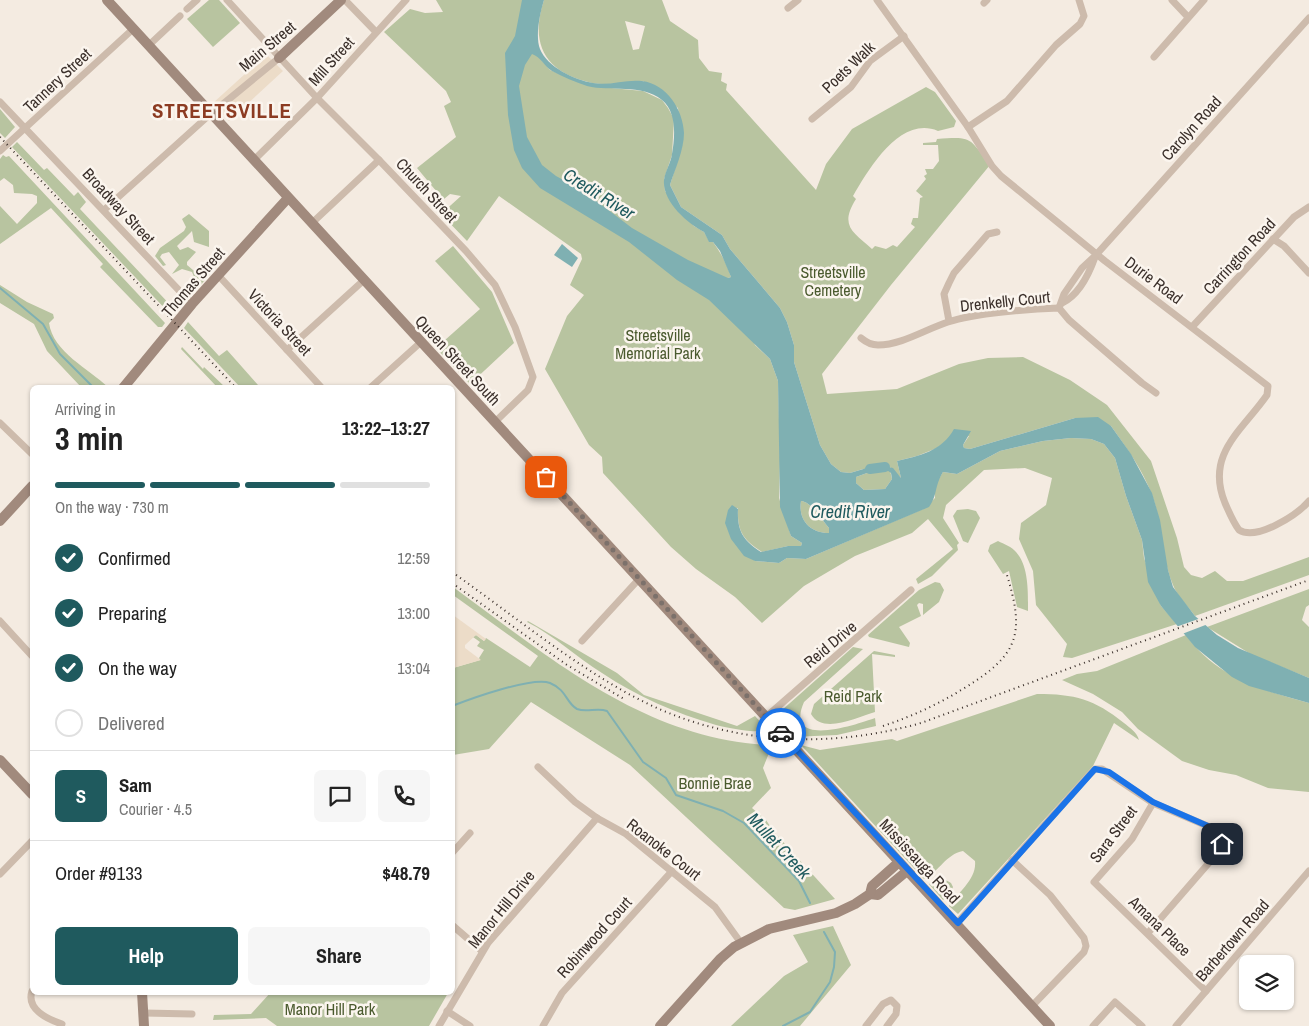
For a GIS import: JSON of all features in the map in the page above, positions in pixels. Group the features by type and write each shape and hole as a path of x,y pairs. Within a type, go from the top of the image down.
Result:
{"main road":[{"name":"Queen Street South","path":"107,0 787,740"},
{"name":"Main Street","path":"279,58 343,0"},
{"name":"Thomas Street","path":"125,385 192,304 288,198"},
{"path":"0,521 30,488"},
{"name":"Mississauga Road","path":"787,740 907,871 958,923 1050,1026"},
{"path":"0,760 30,792"},
{"path":"870,894 872,886 899,862"},
{"path":"660,1026 720,959 741,943 782,925 836,913 870,894 878,895 907,871"},
{"path":"142,995 144,1026"}],"street":[{"path":"186,9 197,0"},
{"name":"Church Street","path":"227,0 316,98 379,160 466,251 494,285 515,327 533,372 533,383 528,390 495,422"},
{"path":"343,0 376,32"},
{"name":"Mill Street","path":"254,160 316,98 406,0"},
{"path":"788,8 798,0"},
{"name":"Durie Road","path":"877,0 968,127 992,166 1001,176 1096,255 1268,386 1267,395 1227,446 1220,460 1219,487 1235,524 1244,533 1257,533 1294,515 1309,501"},
{"path":"968,127 1007,101 1056,45 1080,24 1084,16 1079,0"},
{"path":"1172,0 1188,17"},
{"path":"1154,58 1204,0"},
{"path":"148,46 180,16"},
{"name":"Carolyn Road","path":"1060,306 1064,294 1082,268 1096,255 1308,22"},
{"name":"Tannery Street","path":"0,151 133,29"},
{"name":"Poets Walk","path":"812,119 852,87 870,61 904,36"},
{"name":"Main Street","path":"104,210 211,113 279,58"},
{"name":"Broadway Street","path":"0,102 192,304"},
{"path":"312,223 379,160"},
{"name":"Carrington Road","path":"1192,327 1294,217 1309,207"},
{"path":"950,321 944,294 949,282 954,273 988,234 997,232"},
{"path":"1273,239 1284,246 1309,272"},
{"name":"Victoria Street","path":"218,275 319,385"},
{"path":"287,350 364,280"},
{"name":"Drenkelly Court","path":"862,338 868,344 887,344 950,321 1060,306 1069,320 1156,393"},
{"path":"373,385 421,342"},
{"path":"0,423 30,452"},
{"path":"582,641 639,579"},
{"name":"Reid Drive","path":"766,717 911,590"},
{"path":"0,621 30,654"},
{"name":"Roanoke Court","path":"538,767 575,802 597,818 626,834 716,907 741,943"},
{"path":"958,923 1012,860 1095,769 1109,772 1153,802 1217,830 1222,838 1221,849 1148,933"},
{"name":"Sara Street","path":"1094,882 1132,839 1153,802"},
{"name":"Manor Hill Drive","path":"439,1026 482,951 505,921 597,818"},
{"path":"455,850 470,833"},
{"path":"2,869 30,843"},
{"path":"1012,860 1050,895 1084,938 1086,946 1084,952 1032,1006"},
{"name":"Robinwood Court","path":"543,1026 562,993 672,871"},
{"name":"Barbertown Road","path":"1176,1026 1309,871"},
{"name":"Amana Place","path":"1094,882 1206,991"},
{"path":"455,928 482,951"},
{"path":"32,995 33,1007 46,1018 62,1024"},
{"path":"866,1026 883,1004 892,1000 897,1006 896,1014 889,1025"},
{"path":"1093,1026 1115,1002 1142,1026"},
{"path":"448,1010 470,1026"},
{"path":"144,1013 192,1014"}],"green space":[{"path":"209,0 219,0 240,23 213,47 187,19"},
{"name":"Streetsville Memorial Park","path":"436,0 522,0 538,56 550,70 590,86 643,91 662,100 668,108 674,119 672,155 664,179 665,191 694,226 704,232 709,241 713,242 721,254 731,277 728,278 755,345 770,359 778,381 779,498 791,536 802,543 801,546 788,546 762,552 742,534 738,508 728,510 755,561 779,563 787,558 806,559 923,509 935,498 935,485 943,472 957,474 1000,451 1043,441 1071,438 1091,439 1104,444 1115,458 1142,540 1144,558 1161,606 1177,624 1072,658 1063,657 1067,644 1036,605 1033,571 1019,539 1021,523 1046,505 1052,478 1025,468 984,470 946,505 943,518 959,543 957,545 958,550 932,576 918,584 916,579 953,549 928,519 912,533 855,556 804,586 762,623 735,597 696,569 671,547 603,473 602,457 589,445 545,369 567,316 584,295 570,285 582,259 581,254 499,196 467,241 441,214 461,196 450,194 444,199 442,198 417,168 456,137 444,106 451,102 446,91 384,32 410,9 425,13 443,12"},
{"name":"Streetsville Cemetery","path":"544,0 662,0 670,21 698,40 699,58 709,71 722,73 721,81 727,84 726,90 816,190 826,164 852,129 926,87 935,92 956,121 954,127 938,131 924,128 911,131 899,137 887,147 853,196 856,199 851,208 849,222 854,233 872,249 875,246 886,249 893,245 897,247 915,227 911,224 913,218 918,218 920,198 923,197 916,191 926,179 924,176 927,174 925,169 933,169 939,161 938,145 923,145 923,143 936,142 937,139 964,139 973,144 990,165 891,285 822,374 827,394 897,389 959,364 988,358 1023,357 1070,380 1107,405 1151,461 1177,538 1184,567 1191,575 1202,578 1215,571 1227,581 1243,581 1309,557 1309,575 1195,616 1173,585 1166,563 1156,506 1134,459 1111,426 1075,418 970,449 964,448 963,445 969,436 948,440 937,448 897,461 901,478 889,466 892,479 885,489 864,490 856,483 856,477 867,473 863,469 850,473 841,472 831,464 820,445 794,362 794,345 787,322 780,308 730,249 722,235 681,207 670,185 682,146 678,108 643,81 598,84 563,72 545,55 540,43 540,16","holes":["625,21 645,26 639,49 633,50"]},
{"path":"0,109 15,127 5,138 0,133"},
{"path":"17,142 44,170 47,168 74,196 78,192 86,202 80,209 175,310 171,315 12,147"},
{"path":"3,155 9,156 165,323 162,327 158,327 100,267 103,264 51,208 0,244 0,206 17,224 37,203 37,196 14,193 13,185 4,178 0,181 0,159"},
{"path":"189,214 209,231 209,247 194,242 192,231 177,246 180,250 188,247 196,252 187,262 187,265 199,275 212,261 213,253 226,251 227,254 198,288 191,292 185,289 192,285 195,279 192,272 182,269 172,274 179,265 169,252 162,254 160,257 166,265 163,266 155,256 160,248 184,231 186,227 182,219"},
{"path":"453,246 492,292 514,343 470,384 436,348 480,309 435,261"},
{"path":"0,285 27,302 53,314 54,318 49,323 57,343 73,359 106,385 79,385 47,351 34,324 0,303"},
{"path":"188,322 219,356 227,350 258,385 238,385 184,328"},
{"path":"182,347 203,369 204,367 223,385 215,385 181,349"},
{"path":"801,501 805,502 816,512 829,528 829,533 816,531 807,524 801,514"},
{"path":"968,509 976,511 980,518 968,543 963,541 953,516 957,510"},
{"path":"998,541 1014,550 1026,572 1028,611 1017,607 1009,571 1003,574 988,551 990,545"},
{"path":"935,582 940,583 944,590 939,602 923,615 923,604 919,603 917,605 921,616 899,627 910,643 909,647 869,637 868,635 919,590"},
{"name":"Bonnie Brae","path":"455,588 562,666 600,690 639,711 680,728 723,739 769,745 771,748 763,768 771,788 752,808 766,820 774,832 835,899 795,910 784,908 630,765 531,702 489,749 455,755 455,667 480,660 479,658 484,650 477,646 480,642 473,637 476,635 484,641 486,638 530,667 538,656 455,596"},
{"path":"1309,589 1309,605 1306,607 1302,620 1309,627 1309,678 1252,655 1207,627"},
{"path":"528,621 617,673 644,695 737,726 755,716 768,730 750,731 716,725 657,704 629,690 602,673"},
{"path":"1186,635 1211,662 1226,672 1257,687 1309,703 1309,792 1268,788 1236,775 1209,770 1182,761 1138,729 1122,712 1093,694 1062,680 1077,674 1097,671"},
{"path":"853,647 863,649 804,702 800,717 804,726 813,730 840,728 875,718 876,726 837,735 792,737 781,722 781,711"},
{"name":"Reid Park","path":"874,651 895,655 895,657 872,654 875,712 841,723 832,724 816,720 811,714 814,704"},
{"path":"1037,694 1062,695 1093,703 1129,727 1135,732 1139,740 1114,723 1093,766 958,914 949,906 973,874 975,861 963,851 957,853 924,879 801,745 820,750 892,739 897,741"},
{"path":"939,876 951,883 953,887 950,894 943,900 929,884"},
{"path":"833,926 851,965 800,1026 731,1026 784,976 808,962 793,935"},
{"name":"Manor Hill Park","path":"268,995 447,995 429,1026 277,1026 266,1018 213,1020 214,1015 251,1014"}],"shaded area":[{"path":"268,56 283,71 229,121 213,103 256,64 258,65"},
{"path":"455,616 486,639 484,641 476,635 465,645 465,648 481,660 455,667"}],"water":[{"name":"Credit River","path":"522,0 544,0 538,38 540,49 544,56 555,67 570,76 593,83 642,81 651,83 659,87 672,100 681,116 684,139 670,185 681,207 722,235 730,249 780,308 787,322 794,345 794,362 820,445 831,464 841,472 850,473 870,467 867,473 856,477 856,483 864,490 885,489 892,479 891,473 884,468 885,466 893,468 901,478 897,461 929,451 943,443 954,429 971,431 963,445 964,448 970,449 1075,418 1098,417 1111,426 1131,454 1152,493 1160,520 1168,570 1173,587 1195,616 1217,635 1238,648 1309,678 1309,703 1249,686 1232,677 1195,647 1161,606 1148,582 1142,540 1115,458 1104,444 1091,439 1071,438 1043,441 1000,451 957,474 943,472 929,507 806,559 787,558 779,563 755,561 744,556 731,539 725,523 728,510 732,505 738,509 742,534 761,552 788,546 801,546 802,543 791,536 780,507 778,381 770,359 709,300 677,280 629,242 540,188 522,168 514,150 508,115 505,53 515,36","holes":["532,54 538,57 552,71 578,83 596,88 645,91 662,100 667,105 673,118 674,133 673,147 664,180 664,188 671,203 683,217 704,232 709,242 713,242 720,251 731,277 728,278 688,260 632,228 582,190 556,176 542,165 527,137 519,86 525,65","801,501 805,502 816,512 829,528 829,533 816,531 807,524 801,514"]},
{"path":"562,244 578,258 572,267 554,255"}],"pier":[{"path":"1201,618 1208,624 1182,634 1176,627"}],"waterway":[{"name":"Mullet Creek","path":"0,288 43,324 60,354 91,385"},
{"name":"Credit River","path":"870,469 885,467"},
{"name":"Mullet Creek","path":"455,705 516,685 542,682 550,683 560,689 577,709 607,711 643,762 666,778 676,795 723,811 744,823 799,881 810,903"},
{"name":"Mullet Creek","path":"783,1026 810,1012 830,982 835,952 824,932"}],"railway":[{"path":"0,137 233,385"},
{"path":"883,726 926,709 956,693 998,664 1013,640 1016,626 1012,593 1006,572"},
{"path":"455,574 582,666 627,693 662,710 697,723 734,732 771,738 808,739 884,732 921,723 1309,580"},
{"path":"455,585 567,665 624,699"}],"way so far":[{"path":"546,477 781,733"}],"district":[{"name":"STREETSVILLE","path":"222,111"}],"route":[{"path":"781,733 903,867 958,923 1012,860 1095,769 1109,772 1153,802 1217,830 1221,833 1222,844"}]}
